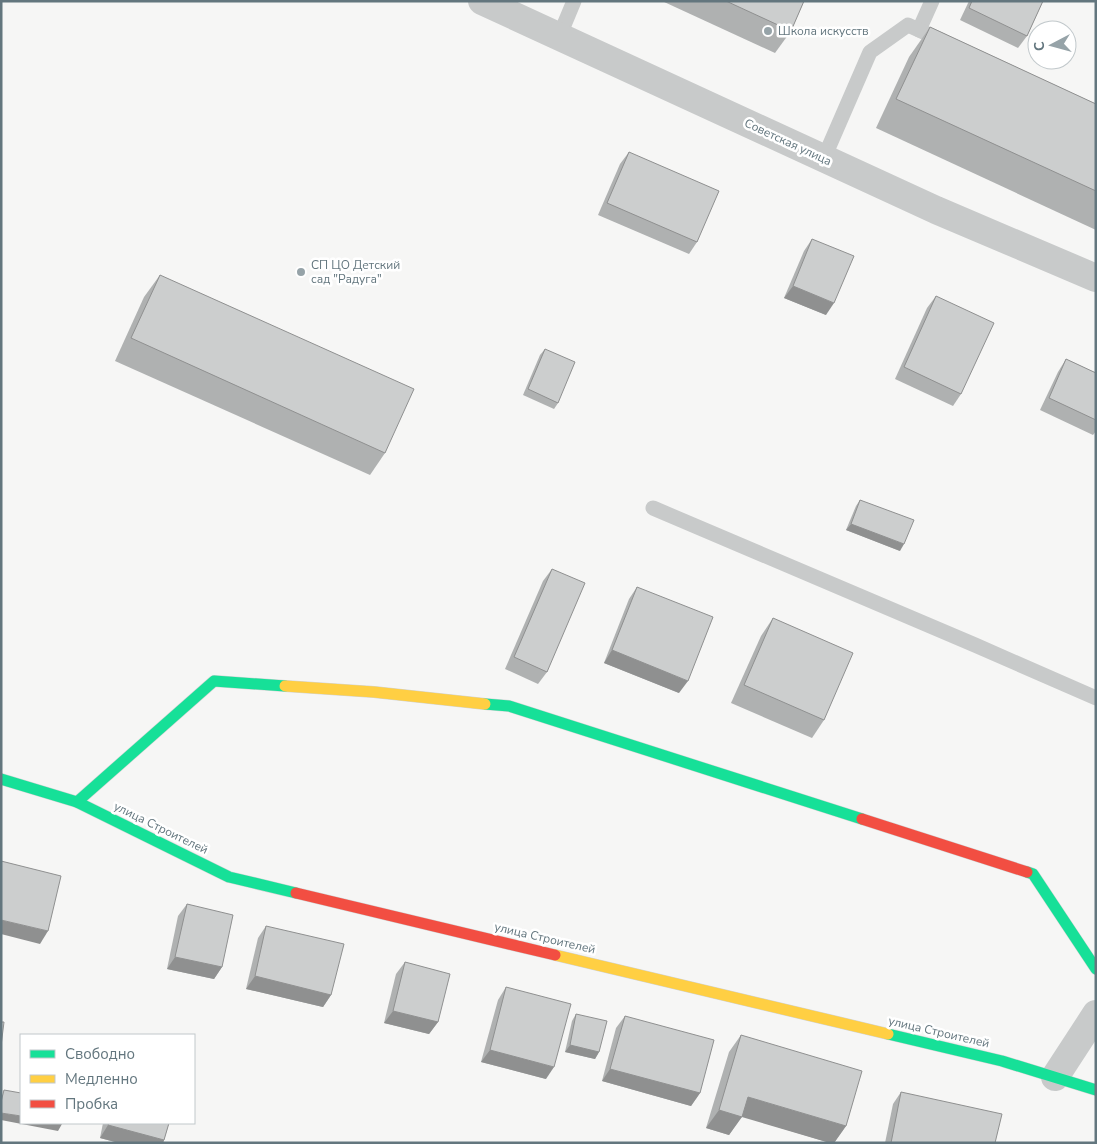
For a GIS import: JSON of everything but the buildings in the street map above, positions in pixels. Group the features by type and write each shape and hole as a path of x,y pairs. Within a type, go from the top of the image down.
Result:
{"street":[{"name":"Советская улица","path":"482,1 936,210 1096,278"},
{"path":"77,802 214,681 374,692 509,706 1033,874 1096,969"},
{"name":"улица Строителей","path":"1,778 77,802 229,877 992,1058 1096,1090"},
{"path":"1054,1077 1096,1014"}],"lane":[{"path":"559,36 574,1"},
{"path":"919,30 932,1"},
{"path":"824,158 870,52 908,26 954,46"},
{"path":"653,508 1096,698"}],"traffic: fast":[{"path":"77,802 214,681 285,686"},
{"path":"485,704 509,706 862,819"},
{"path":"1,779 77,802 229,877 296,893"},
{"path":"1027,872 1033,874 1096,969"},
{"path":"888,1034 1002,1061 1096,1090"}],"traffic: slow":[{"path":"285,686 374,692 485,704"},
{"path":"555,955 888,1034"}],"traffic: jam":[{"path":"862,819 1027,872"},
{"path":"296,893 555,955"}],"place":[{"name":"Школа искусств","path":"768,31"},
{"name":"СП ЦО Детский сад \"Радуга\"","path":"301,272"}]}
